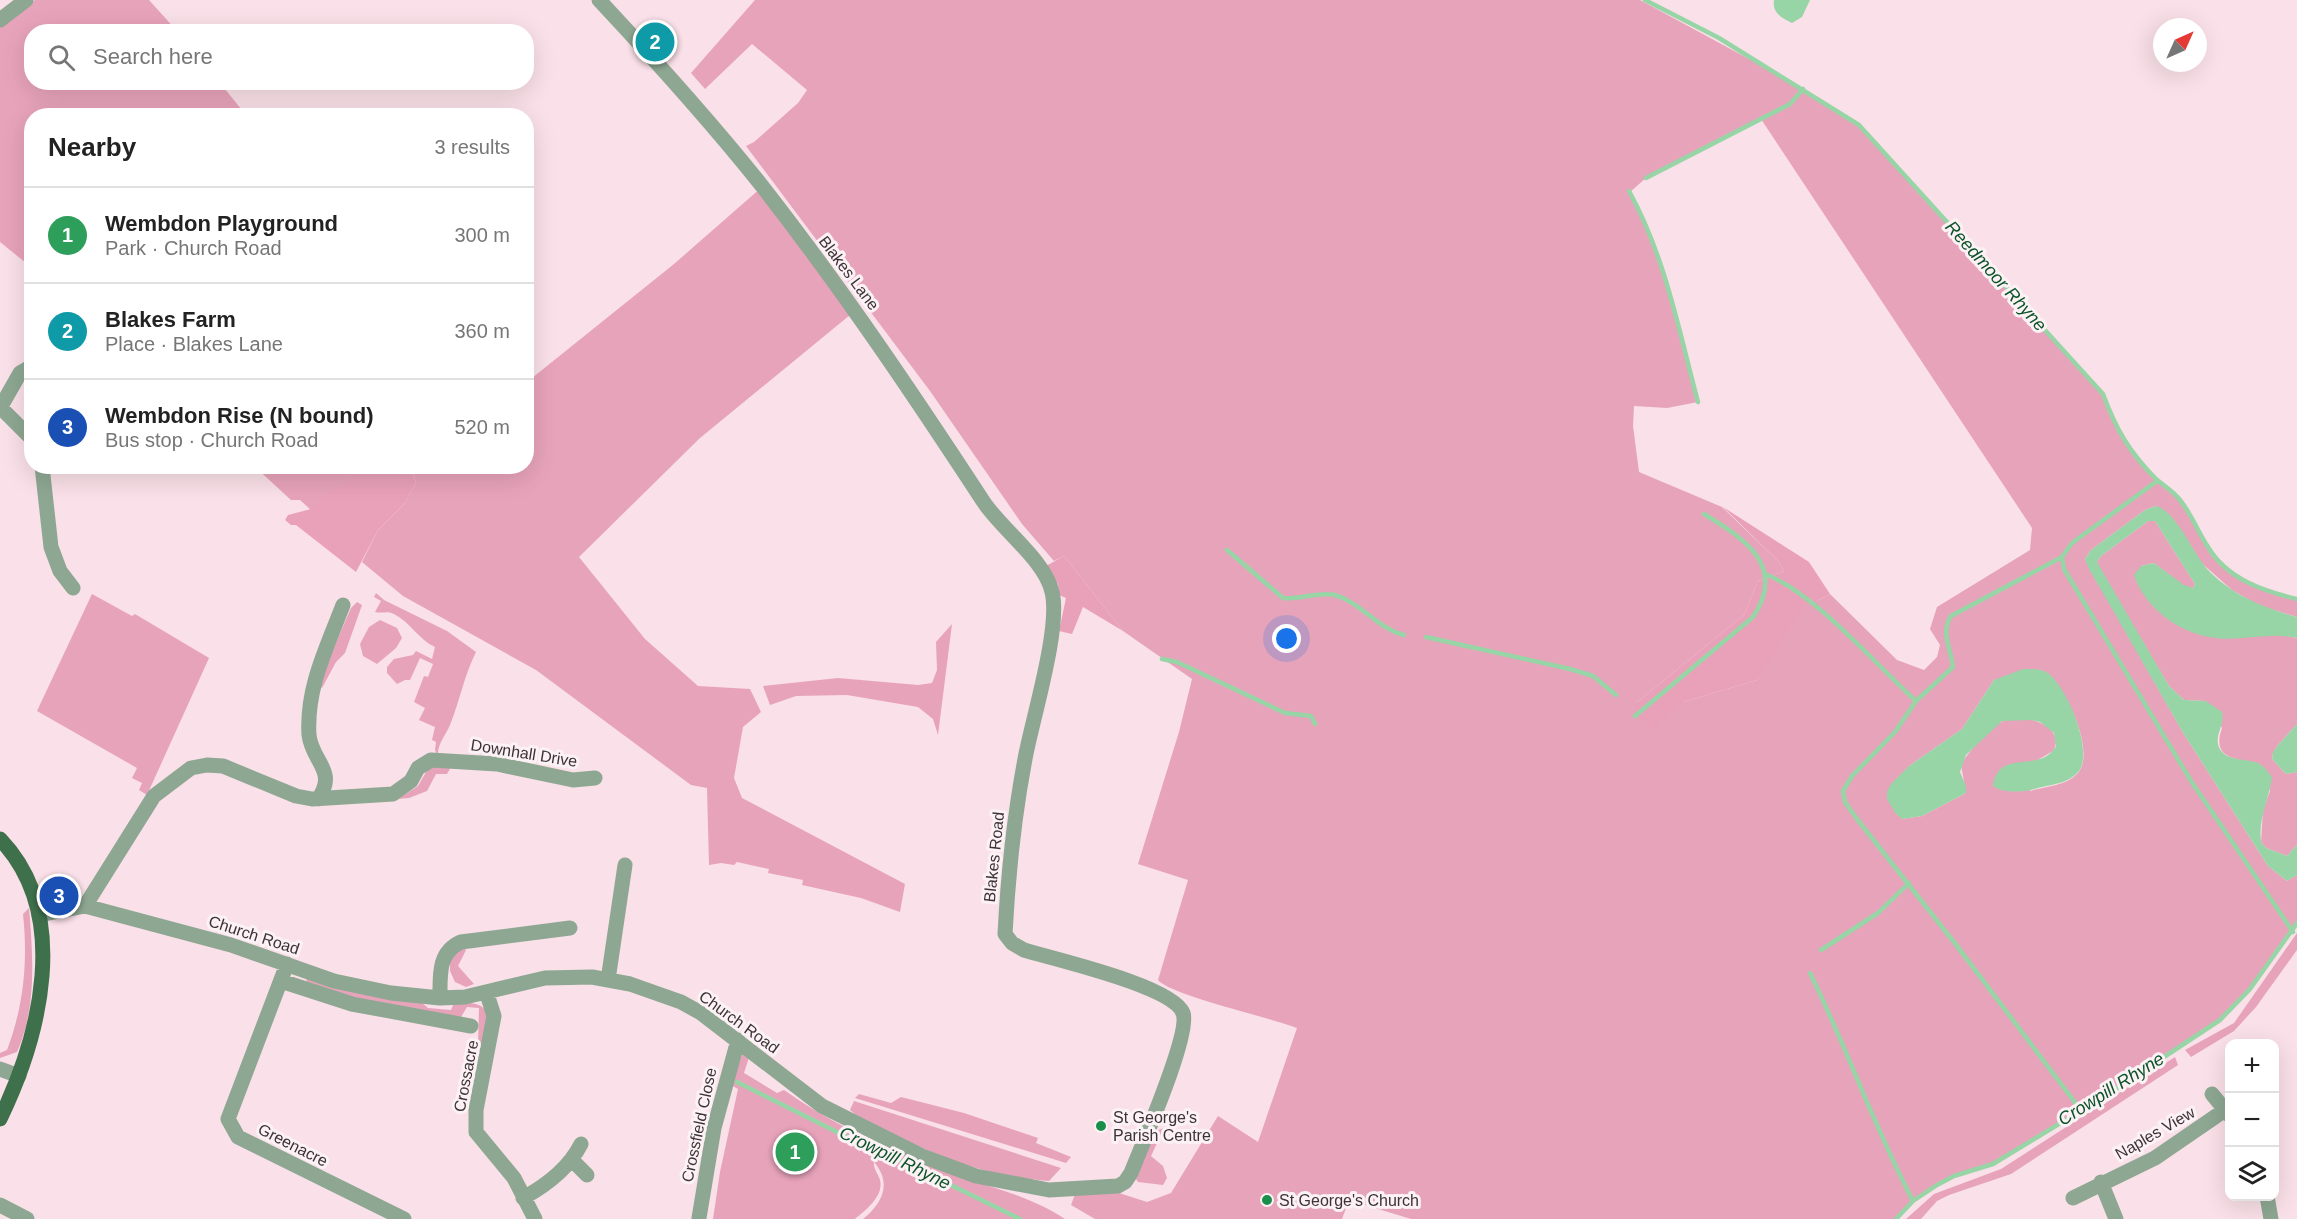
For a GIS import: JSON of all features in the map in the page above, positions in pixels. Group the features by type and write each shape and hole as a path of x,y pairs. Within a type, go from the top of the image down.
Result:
{"main road":[{"path":"0,839 20,864 35,896 42,953 39,1000 32,1039 0,1119"}],"street":[{"path":"0,20 26,0"},
{"name":"Blakes Lane","path":"599,0 762,187 873,336 945,440 984,502 1035,562 1049,583"},
{"path":"24,371 20,373 0,408 24,431"},
{"path":"43,474 51,547 60,571 73,588"},
{"name":"Blakes Road","path":"1049,583 1053,593 1054,611 1048,652 1024,761 1013,841 1005,934 1012,943 1024,950 1104,973 1161,993 1177,1004 1184,1019"},
{"path":"318,799 326,783 326,775 311,746 309,695 343,604"},
{"name":"Downhall Drive","path":"85,906 154,796 191,768 207,765 224,766 296,796 318,799 393,794 411,781 418,768 431,760 497,764 573,780 595,778"},
{"path":"608,980 625,865"},
{"name":"Church Road","path":"39,915 85,906 181,930 358,987 440,998 487,994 545,978 572,976 608,980 681,1002 738,1040 822,1106 898,1146 976,1176 1009,1185 1049,1190 1118,1186 1131,1173 1177,1051 1184,1019"},
{"path":"440,998 442,962 451,946 461,942 570,928"},
{"name":"Greenacre","path":"287,964 228,1119 232,1130 238,1137 273,1156 404,1219"},
{"path":"281,981 352,1004 471,1026"},
{"name":"Crossacre","path":"487,994 494,1016 476,1110 476,1132 514,1178 535,1219"},
{"name":"Crossfield Close","path":"699,1218 714,1128 738,1040"},
{"path":"0,1069 19,1076"},
{"name":"Naples View","path":"2212,1094 2225,1110"},
{"name":"Naples View","path":"2073,1198 2101,1182 2155,1158 2225,1114"},
{"path":"523,1198 538,1190 573,1161 582,1144"},
{"path":"573,1161 587,1175"},
{"path":"2101,1182 2116,1219"},
{"path":"2268,1201 2271,1219"},
{"path":"0,1205 27,1219"}],"shaded area":[{"path":"35,0 149,0 171,24 24,24 24,90 226,90 240,108 24,108 24,261 0,242 0,27"},
{"path":"755,0 1640,0 1799,86 1859,125 2103,394 2118,429 2131,449 2156,479 2180,500 2204,541 2225,568 2247,582 2297,599 2297,617 2260,606 2232,590 2198,560 2183,534 2156,506 2145,510 2091,550 2085,559 2182,731 2268,866 2287,881 2297,875 2297,923 2293,932 2250,989 2220,1020 2105,1096 1993,1164 1954,1176 1937,1185 1913,1201 1896,1219 1411,1219 1349,1200 1342,1219 1095,1219 1071,1205 1075,1194 1116,1192 1147,1202 1171,1193 1218,1116 1258,1142 1297,1028 1201,999 1166,986 1158,980 1188,880 1138,864 1179,732 1192,679 1123,631 1064,556 1054,561 1022,524 930,391 746,146 754,142 798,103 807,90 752,44 705,89 691,73","holes":["1761,119 2032,528 2030,550 1937,607 1930,629 1940,645 1937,657 1924,670 1897,660 1830,594 1817,601 1798,594 1757,680 1683,702 1636,703 1744,615 1758,581 1784,571 1779,562 1722,507 1639,472 1633,426 1634,406 1667,408 1698,402 1662,268 1630,192 1646,178","2040,670 2049,676 2067,700 2080,731 2083,760 2076,775 2057,785 2030,791 2026,762 2036,761 2053,751 2056,742 2054,734 2049,728 2031,720 2021,718 2003,721 1986,734 1961,765 1966,793 1922,816 1902,819 1891,803 1909,766 1962,729 1994,680"]},
{"path":"1774,0 1810,0 1802,17 1792,23 1776,12"},
{"path":"762,187 850,315 700,438 579,557 645,639 698,686 750,689 761,712 743,727 734,778 742,798 905,884 900,912 861,898 802,885 803,880 768,873 769,869 737,862 734,865 721,863 709,865 707,788 691,785 536,670 403,596 362,562 378,530 404,504 416,483 413,474 534,474 534,376 674,264"},
{"path":"263,474 353,474 311,510 300,500 291,500"},
{"path":"353,474 413,474 416,483 404,504 378,530 356,572 296,525 291,525 285,520 288,515 311,509"},
{"path":"2156,506 2171,517 2204,565 2230,589 2251,601 2297,617 2297,638 2275,636 2230,639 2197,634 2163,616 2139,587 2134,575 2141,566 2154,563 2184,585 2193,588 2195,584 2155,521 2148,521 2101,556 2097,562 2169,686 2184,700 2206,701 2222,712 2218,740 2220,750 2229,757 2258,763 2272,777 2262,817 2261,842 2266,848 2287,856 2297,845 2297,875 2287,881 2268,866 2182,731 2085,559 2091,550 2145,510"},
{"path":"1723,507 1809,562 1830,594 1817,601 1807,601 1757,680 1683,702 1653,729 1635,716 1636,703 1744,615 1758,581 1784,571 1779,562"},
{"path":"2148,521 2155,521 2195,584 2193,588 2184,586 2154,563 2141,566 2258,635 2283,635 2297,638 2297,724 2278,745 2272,759 2286,774 2297,772 2297,845 2287,856 2266,848 2261,842 2263,810 2270,791 2260,764 2228,756 2223,752 2219,738 2222,728 2206,701 2184,700 2169,686 2099,569 2097,562 2101,556"},
{"path":"1064,556 1123,631 1083,607 1072,634 1059,631 1066,598 1059,595 1058,584 1046,566"},
{"path":"376,593 384,600 447,631 476,652 450,725 440,744 438,756 435,750 436,742 432,740 435,727 419,720 425,708 414,702 424,676 428,677 433,664 420,658 410,680 397,684 387,673 387,667 394,659 413,655 416,651 432,659 435,647 394,614 375,612 381,601 374,597"},
{"path":"92,594 132,616 135,614 209,658 147,795 139,790 142,783 132,778 137,768 37,711"},
{"path":"357,602 362,605 345,653 336,662 322,688 318,684 351,608"},
{"path":"380,620 397,628 402,638 396,648 377,664 363,656 360,644 369,627"},
{"path":"952,624 938,735 933,719 918,707 847,695 796,696 770,705 763,686 838,678 918,685 932,683 937,670 936,642"},
{"path":"2023,669 2038,669 2046,672 2062,689 2076,718 2080,734 2083,761 2079,771 2065,781 2055,784 2015,792 1997,789 1993,786 1996,774 2003,767 2040,759 2056,746 2054,733 2040,722 2002,721 1966,755 1960,772 1966,786 1966,793 1922,816 1902,819 1896,814 1887,799 1887,791 1891,784 1909,766 1962,729 1994,680"},
{"path":"2297,724 2297,772 2286,774 2272,759 2273,752"},
{"path":"430,765 451,767 447,774 436,774 427,791 409,798 398,799 418,786"},
{"path":"29,908 32,981 28,1017 17,1052 0,1058 0,1053 7,1050 21,1000 25,966 23,914"},
{"path":"2297,933 2297,950 2256,1007 2234,1031 2191,1057 2185,1050 2234,1023"},
{"path":"463,947 466,950 458,966 474,984 466,987 455,982 450,971 450,958"},
{"path":"309,978 364,994 421,1002 428,1008 451,1010 454,1003 477,1004 487,1012 488,1027 484,1048 478,1047 479,1008 467,1007 461,1017 378,1005 307,982"},
{"path":"751,1051 744,1073 777,1093 784,1090 835,1122 872,1141 944,1172 1032,1201 1065,1219 863,1219 876,1206 883,1192 883,1178 874,1162 881,1186 879,1192 873,1202 855,1219 713,1219 720,1172 738,1089 731,1085 743,1052"},
{"path":"2175,1057 2178,1065 2011,1174 1937,1201 1921,1219 1906,1219 1934,1194 2001,1169"},
{"path":"859,1094 891,1103 901,1097 964,1113 1038,1138 1036,1143 1071,1157 1066,1163 855,1098"},
{"path":"854,1101 1061,1168 1049,1181 1021,1178 972,1167 926,1150 856,1115 850,1110"},
{"path":"1164,1128 1151,1156 1163,1166 1167,1178 1163,1185 1138,1182 1136,1179 1156,1131"}],"waterway":[{"name":"Reedmoor Rhyne","path":"1645,0 1719,38 1859,125 2103,394 2118,429 2131,449 2156,479 2180,500 2204,541 2225,568 2247,582 2297,599"},
{"path":"1646,178 1790,104 1803,89"},
{"path":"1629,191 1642,216 1662,268 1698,402"},
{"path":"2157,481 2072,543 2062,557 2064,569 2191,781 2293,932"},
{"path":"1635,716 1753,617 1762,599 1765,583 1763,569 1757,556 1734,533 1704,514"},
{"path":"1227,550 1283,598 1335,595 1353,604 1385,627 1404,635"},
{"path":"2062,557 1951,616 1946,634 1953,667 1916,701 1895,732 1852,776 1843,791 1845,802 1857,819 1957,946 2080,1109"},
{"path":"1765,574 1784,583 1824,613 1916,701"},
{"path":"1426,637 1593,676 1616,695"},
{"path":"1162,659 1177,662 1285,713 1311,716 1315,724"},
{"path":"1821,950 1878,913 1909,883"},
{"name":"Crowpill Rhyne","path":"1896,1219 1913,1201 1937,1185 1954,1176 1993,1164 2105,1096 2220,1020 2250,989 2297,923"},
{"path":"1810,973 1913,1201"},
{"name":"Crowpill Rhyne","path":"737,1082 871,1149 906,1163 1020,1219"}],"place":[{"name":"Blakes Farm","path":"655,42"},
{"name":"Wembdon Rise (N bound)","path":"59,896"},
{"name":"St George's Parish Centre","path":"1101,1126"},
{"name":"Wembdon Playground","path":"795,1152"},
{"name":"St George's Church","path":"1267,1200"}]}
